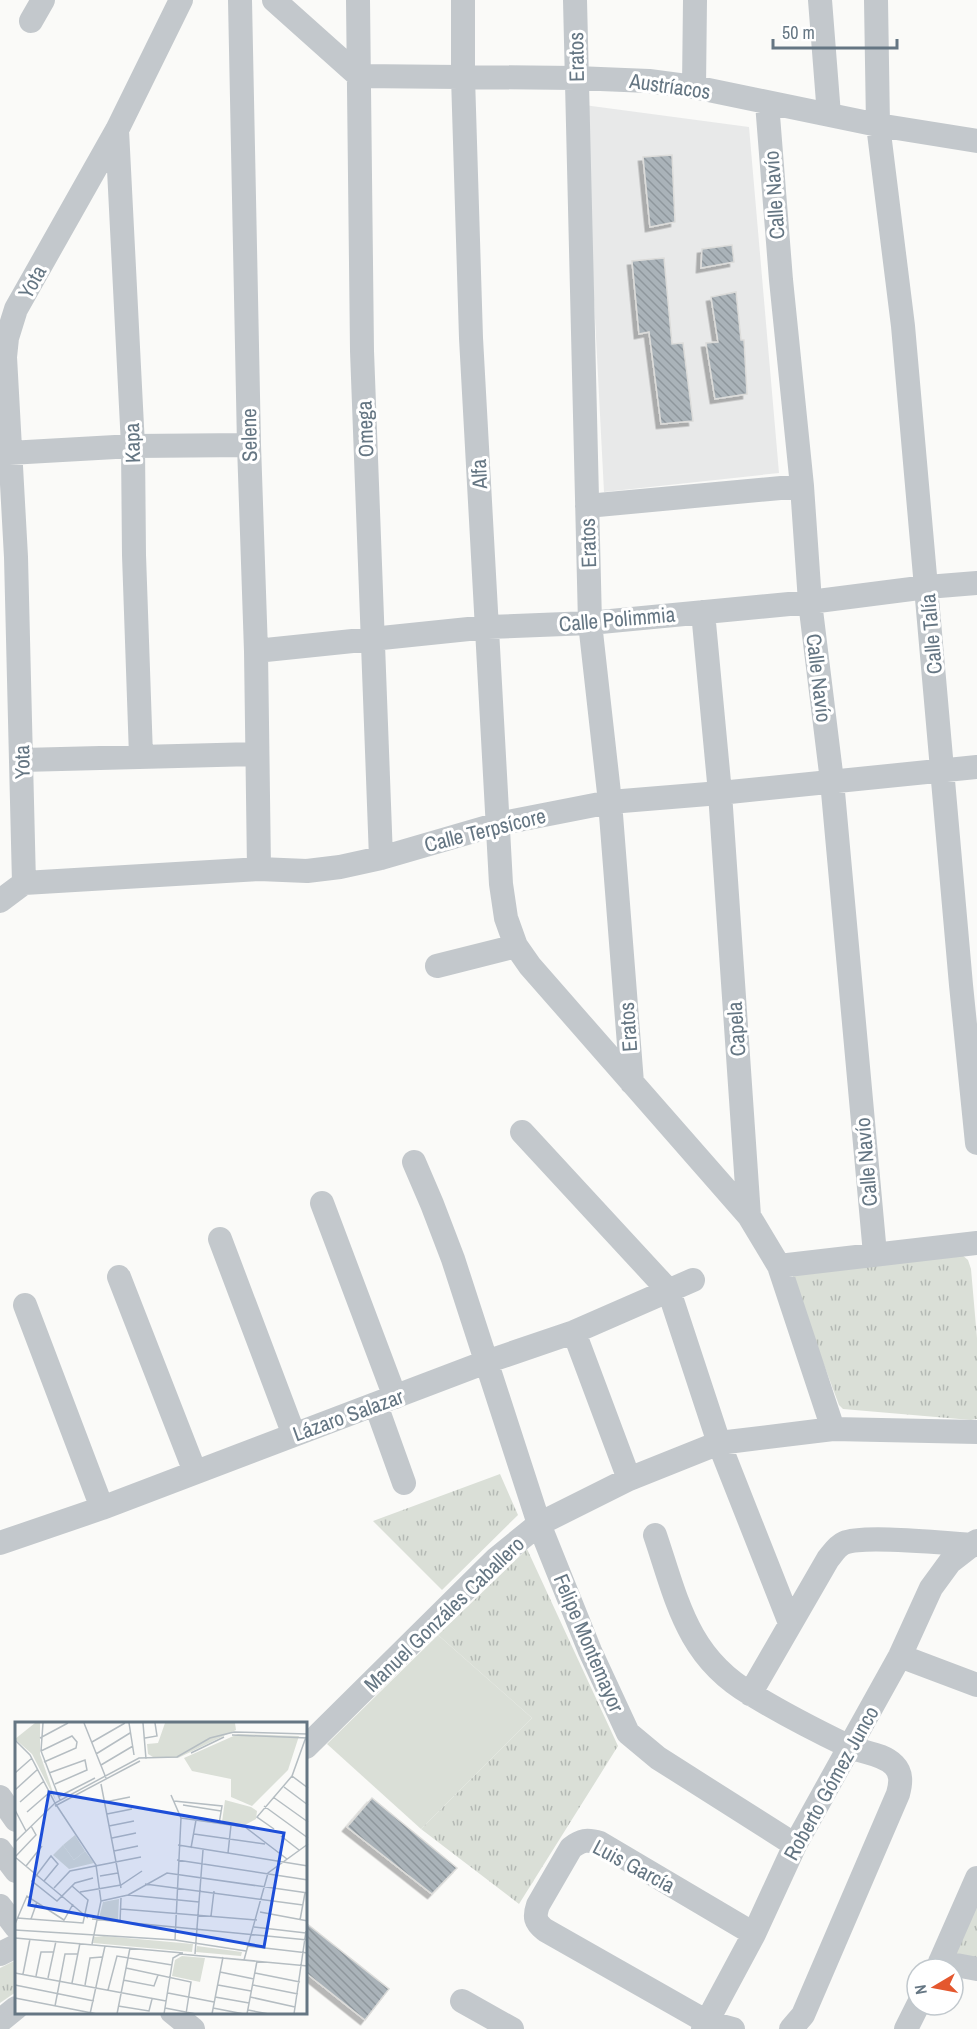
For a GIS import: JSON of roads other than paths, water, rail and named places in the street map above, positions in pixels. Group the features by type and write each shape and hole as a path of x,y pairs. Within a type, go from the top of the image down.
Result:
{"street":[{"path":"31,21 42,0"},
{"name":"Yota","path":"24,883 22,760 8,557 9,453 5,357 7,338 16,309 117,130 181,0"},
{"name":"Selene","path":"240,0 259,869"},
{"path":"274,0 359,76"},
{"name":"Omega","path":"358,0 362,351 381,858"},
{"name":"Alfa","path":"463,0 463,77 471,338 501,884 506,918 516,946 548,988 748,1216"},
{"name":"Eratos","path":"575,0 590,623 610,802 632,1083"},
{"path":"694,87 695,0"},
{"path":"820,0 829,115"},
{"name":"Calle Talía","path":"876,0 878,125 903,326 942,771 969,985 977,1143"},
{"name":"Austríacos","path":"359,76 649,81 694,87 878,125 977,141"},
{"name":"Calle Navío","path":"767,103 781,279 802,486 810,602 832,781 875,1254"},
{"name":"Kapa","path":"117,130 133,446 134,555 141,756"},
{"path":"9,453 133,446 249,445"},
{"path":"587,506 802,486"},
{"name":"Calle Polimmia","path":"256,651 488,627 590,623 977,583"},
{"name":"Capela","path":"703,612 720,793 748,1216 779,1266 833,1429"},
{"path":"22,760 256,754"},
{"name":"Calle Terpsícore","path":"24,883 259,869 307,871 340,867 381,858 498,824 610,802 977,767"},
{"path":"0,900 24,883"},
{"path":"437,966 516,946"},
{"path":"522,1131 669,1291 719,1443 790,1623"},
{"name":"Felipe Montemayor","path":"414,1162 453,1259 539,1524 590,1651 628,1732 657,1758 795,1845"},
{"path":"322,1203 386,1401 404,1483"},
{"path":"220,1239 294,1435"},
{"path":"779,1266 977,1243"},
{"path":"119,1277 195,1472"},
{"name":"Lázaro Salazar","path":"0,1542 102,1508 486,1362 574,1332 693,1280"},
{"path":"25,1305 102,1508"},
{"path":"574,1332 629,1479"},
{"name":"Manuel Gonzáles Caballero","path":"308,1745 496,1559 539,1524 629,1479 719,1443 833,1429 977,1432"},
{"path":"654,1535 686,1624 702,1652 720,1673 750,1694 850,1747 893,1763 899,1771 901,1782 898,1794 803,2015 791,2029"},
{"path":"750,1694 834,1550 844,1543 855,1539 875,1539 975,1544"},
{"name":"Roberto Gómez Junco","path":"705,2025 754,1934 795,1845 900,1656 931,1588 950,1562 975,1544"},
{"path":"900,1656 977,1685"},
{"path":"0,1797 15,1820"},
{"path":"15,1834 0,1848 15,1870"},
{"name":"Luis García","path":"705,2025 545,1930 538,1924 535,1915 538,1905 571,1848 580,1841 589,1840 600,1843 754,1934"},
{"path":"942,1957 977,1878"},
{"path":"0,1906 15,1926"},
{"path":"0,1954 15,1946"},
{"path":"462,2001 512,2029"},
{"path":"173,2014 194,2029"},
{"path":"705,2025 733,2029"}]}
